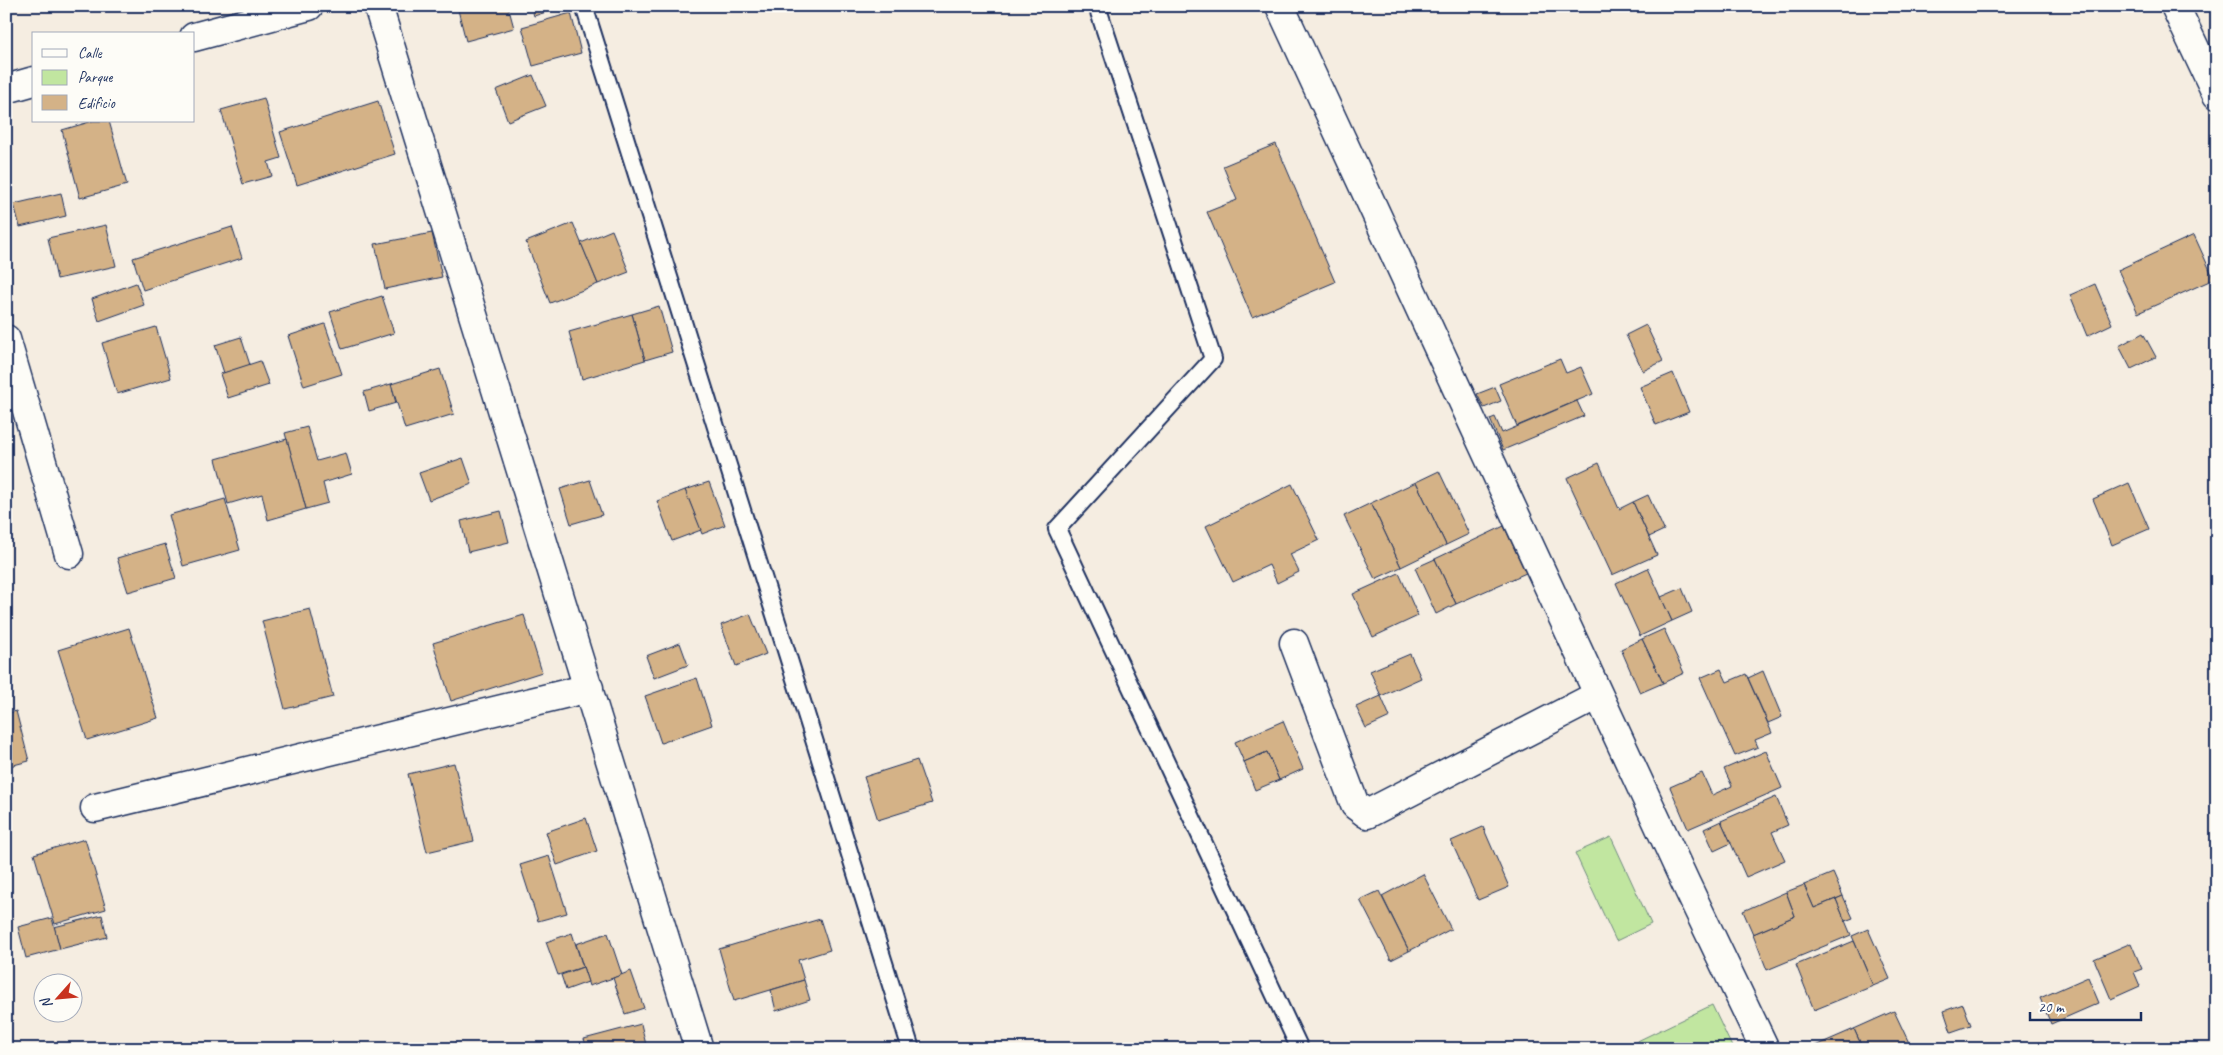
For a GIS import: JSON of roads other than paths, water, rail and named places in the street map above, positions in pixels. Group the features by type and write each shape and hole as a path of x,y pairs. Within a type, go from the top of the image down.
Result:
{"street":[{"path":"195,37 309,6"},
{"path":"378,6 699,1049"},
{"path":"1280,6 1598,695 1765,1049"},
{"path":"2175,6 2217,95"},
{"path":"6,89 32,82"},
{"path":"6,339 69,554"},
{"path":"1294,642 1355,805 1367,814 1598,695"},
{"path":"95,808 589,688"}],"lane":[{"path":"584,6 910,1049"},
{"path":"1097,6 1213,359 1057,529 1300,1049"}]}
